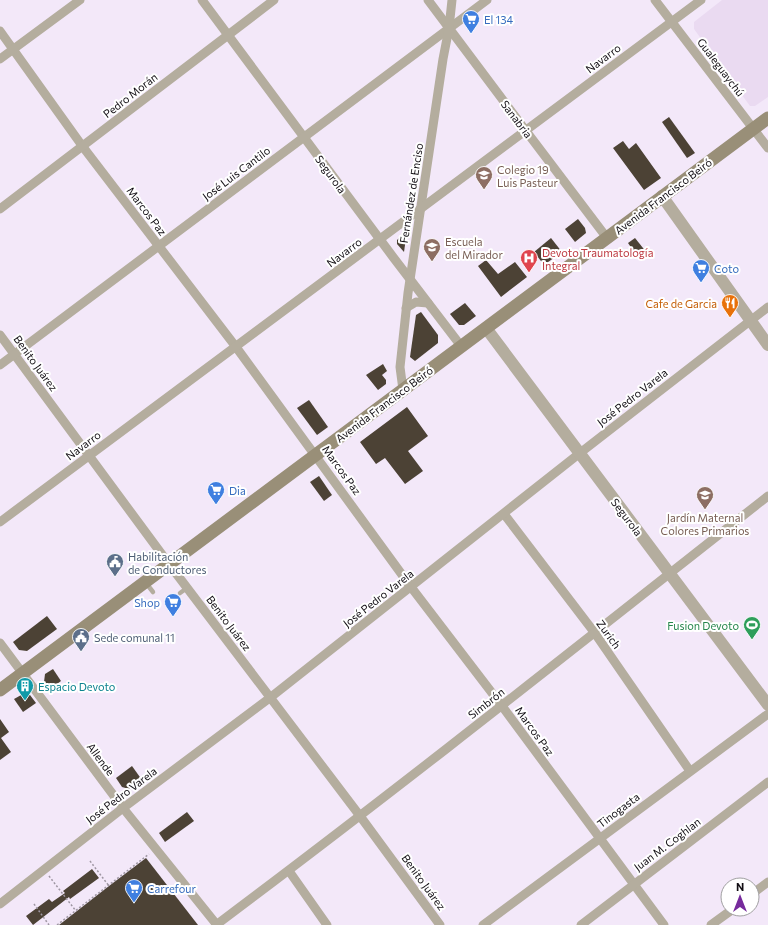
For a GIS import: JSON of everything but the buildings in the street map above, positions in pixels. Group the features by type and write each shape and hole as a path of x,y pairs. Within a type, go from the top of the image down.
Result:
{"main road":[{"name":"Avenida Francisco Beiró","path":"0,690 149,587 169,564 768,118"}],"street":[{"path":"0,59 80,0"},
{"name":"Segurola","path":"202,0 380,240 461,346"},
{"name":"Pedro Morán","path":"0,209 274,0"},
{"name":"Sanabria","path":"428,0 607,238"},
{"name":"Fernández de Enciso","path":"403,390 400,367 406,308 452,0"},
{"name":"José Luis Cantilo","path":"0,365 487,0"},
{"name":"Gualeguaychú","path":"655,0 768,148"},
{"name":"Navarro","path":"0,522 701,0"},
{"name":"Marcos Paz","path":"0,31 83,147 236,347 412,587 664,925"},
{"path":"662,196 768,345"},
{"path":"406,308 416,302 428,303"},
{"name":"José Pedro Varela","path":"0,904 412,587 580,453 768,307"},
{"name":"Segurola","path":"486,328 768,705"},
{"name":"Benito Juárez","path":"0,335 169,564 184,591 270,697 440,925"},
{"name":"Simbrón","path":"217,925 502,706 768,496"},
{"name":"Zurich","path":"504,514 594,632 690,771"},
{"name":"Allende","path":"0,642 123,808 217,925"},
{"name":"Tinogasta","path":"483,925 600,840 768,714"},
{"name":"Juan M. Coghlan","path":"580,925 768,782"},
{"path":"289,871 327,925"},
{"path":"711,925 722,917"}],"path":[{"path":"57,925 145,856"},
{"path":"90,861 108,886"},
{"path":"44,870 76,911"},
{"path":"34,904 49,925"}],"shaded area":[{"path":"722,0 768,0 768,97 755,106 750,106 694,29 694,22"}],"place":[{"name":"El 134","path":"471,34"},
{"name":"Colegio 19 Luis Pasteur","path":"484,190"},
{"name":"Escuela del Mirador","path":"432,262"},
{"name":"Devoto Traumatología Integral","path":"529,273"},
{"name":"Coto","path":"701,283"},
{"name":"Cafe de Garcia","path":"730,318"},
{"name":"Dia","path":"216,505"},
{"name":"Jardín Maternal Colores Primarios","path":"705,510"},
{"name":"Habilitación de Conductores","path":"115,577"},
{"name":"Shop","path":"173,617"},
{"name":"Fusion Devoto","path":"752,640"},
{"name":"Sede comunal 11","path":"81,652"},
{"name":"Espacio Devoto","path":"25,701"},
{"name":"Carrefour","path":"134,903"}]}
